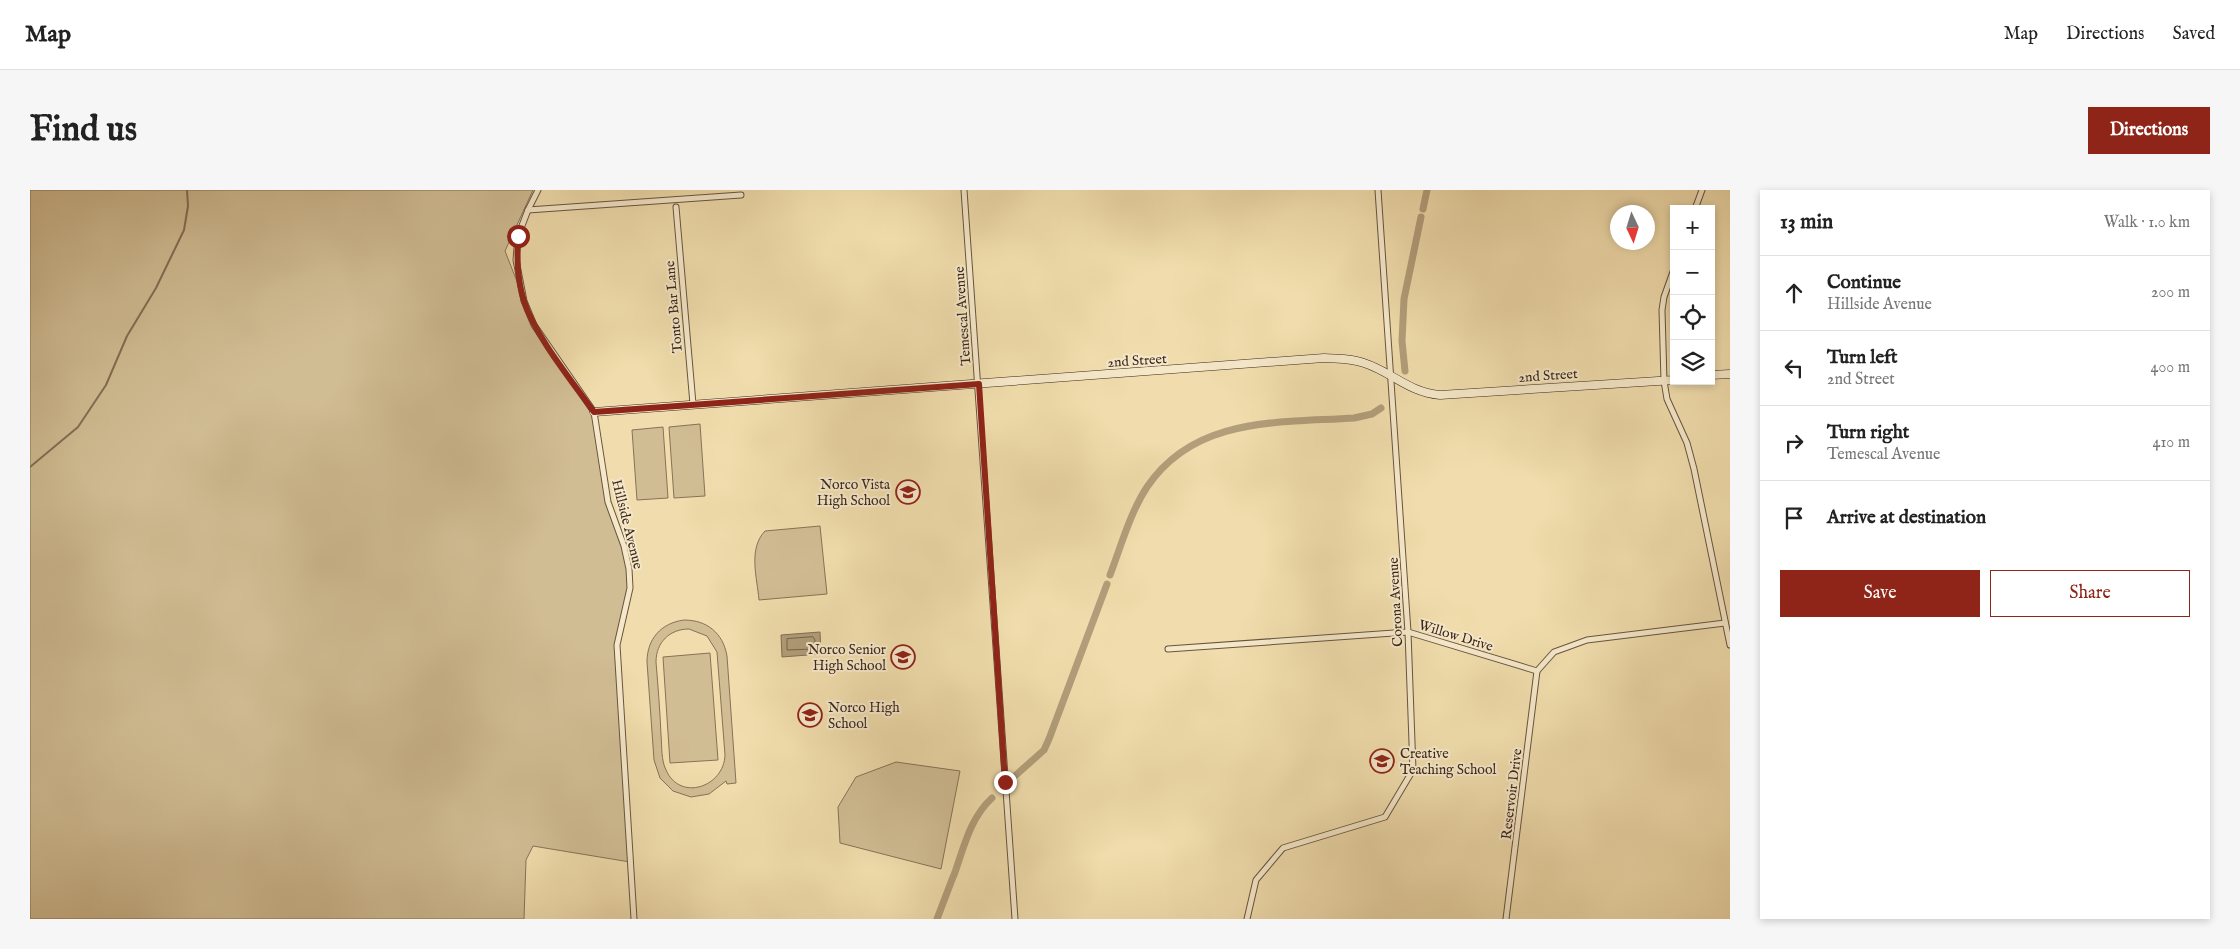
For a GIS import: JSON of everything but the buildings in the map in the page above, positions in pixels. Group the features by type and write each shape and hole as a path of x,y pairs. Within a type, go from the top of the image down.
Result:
{"street":[{"name":"Hillside Avenue","path":"538,190 518,236 516,260 524,301 534,325 594,412 608,502 624,546 629,569 630,588 617,645 634,919"},
{"name":"Temescal Avenue","path":"964,190 979,384 1014,919"},
{"name":"Corona Avenue","path":"1247,919 1256,880 1283,848 1385,817 1413,770 1408,632 1378,190"},
{"path":"1696,205 1702,190"},
{"path":"528,210 741,195"},
{"name":"Tonto Bar Lane","path":"676,207 693,404"},
{"path":"1670,281 1662,310 1664,381 1667,399 1686,443 1694,469 1730,645"},
{"name":"2nd Street","path":"594,412 1324,358 1364,363 1418,391 1440,395 1670,380"},
{"path":"1715,376 1730,374"},
{"path":"1537,671 1554,652 1587,640 1725,623"},
{"name":"Willow Drive","path":"1168,649 1408,632 1537,671"},
{"name":"Reservoir Drive","path":"1506,919 1537,671"}],"shaded area":[{"path":"30,190 533,190 505,251 534,325 594,412 608,502 624,546 630,588 617,645 630,862 533,846 526,860 524,919 30,919"},
{"path":"700,424 705,496 674,498 669,427"},
{"path":"663,427 668,498 637,500 632,430"},
{"path":"820,526 827,594 759,600 755,555 760,538 765,531"},
{"path":"684,620 700,622 713,629 722,641 727,656 736,783 727,784 726,781 709,794 691,797 673,791 660,778 654,760 648,654 657,633 676,622","holes":["689,629 707,636 717,652 725,755 723,766 710,782 691,788 681,786 673,780 663,762 656,662 658,648 670,634"]},
{"path":"710,653 718,760 670,763 663,657"},
{"path":"896,762 960,771 941,869 840,843 838,807 856,777"}],"water":[{"path":"820,632 821,654 782,657 781,635"}],"waterway":[{"path":"30,467 78,427 106,385 127,336 156,288 184,230 188,206 187,190"},
{"path":"1423,209 1427,190"},
{"path":"1405,371 1402,341 1404,299 1421,217"},
{"path":"1110,575 1131,519 1147,487 1167,464 1189,447 1214,435 1240,428 1268,423 1354,418 1372,414 1381,408"},
{"path":"1016,775 1044,750 1107,584"},
{"path":"954,875 973,824 984,806 992,798"},
{"path":"937,919 953,877"}],"place":[{"name":"Norco Vista High School","path":"908,492"},
{"name":"Norco Senior High School","path":"903,657"},
{"name":"Norco High School","path":"810,715"},
{"name":"Creative Teaching School","path":"1382,761"}],"route":[{"path":"518,236 516,260 519,282 524,301 534,325 594,412 979,384 1005,782"}]}
